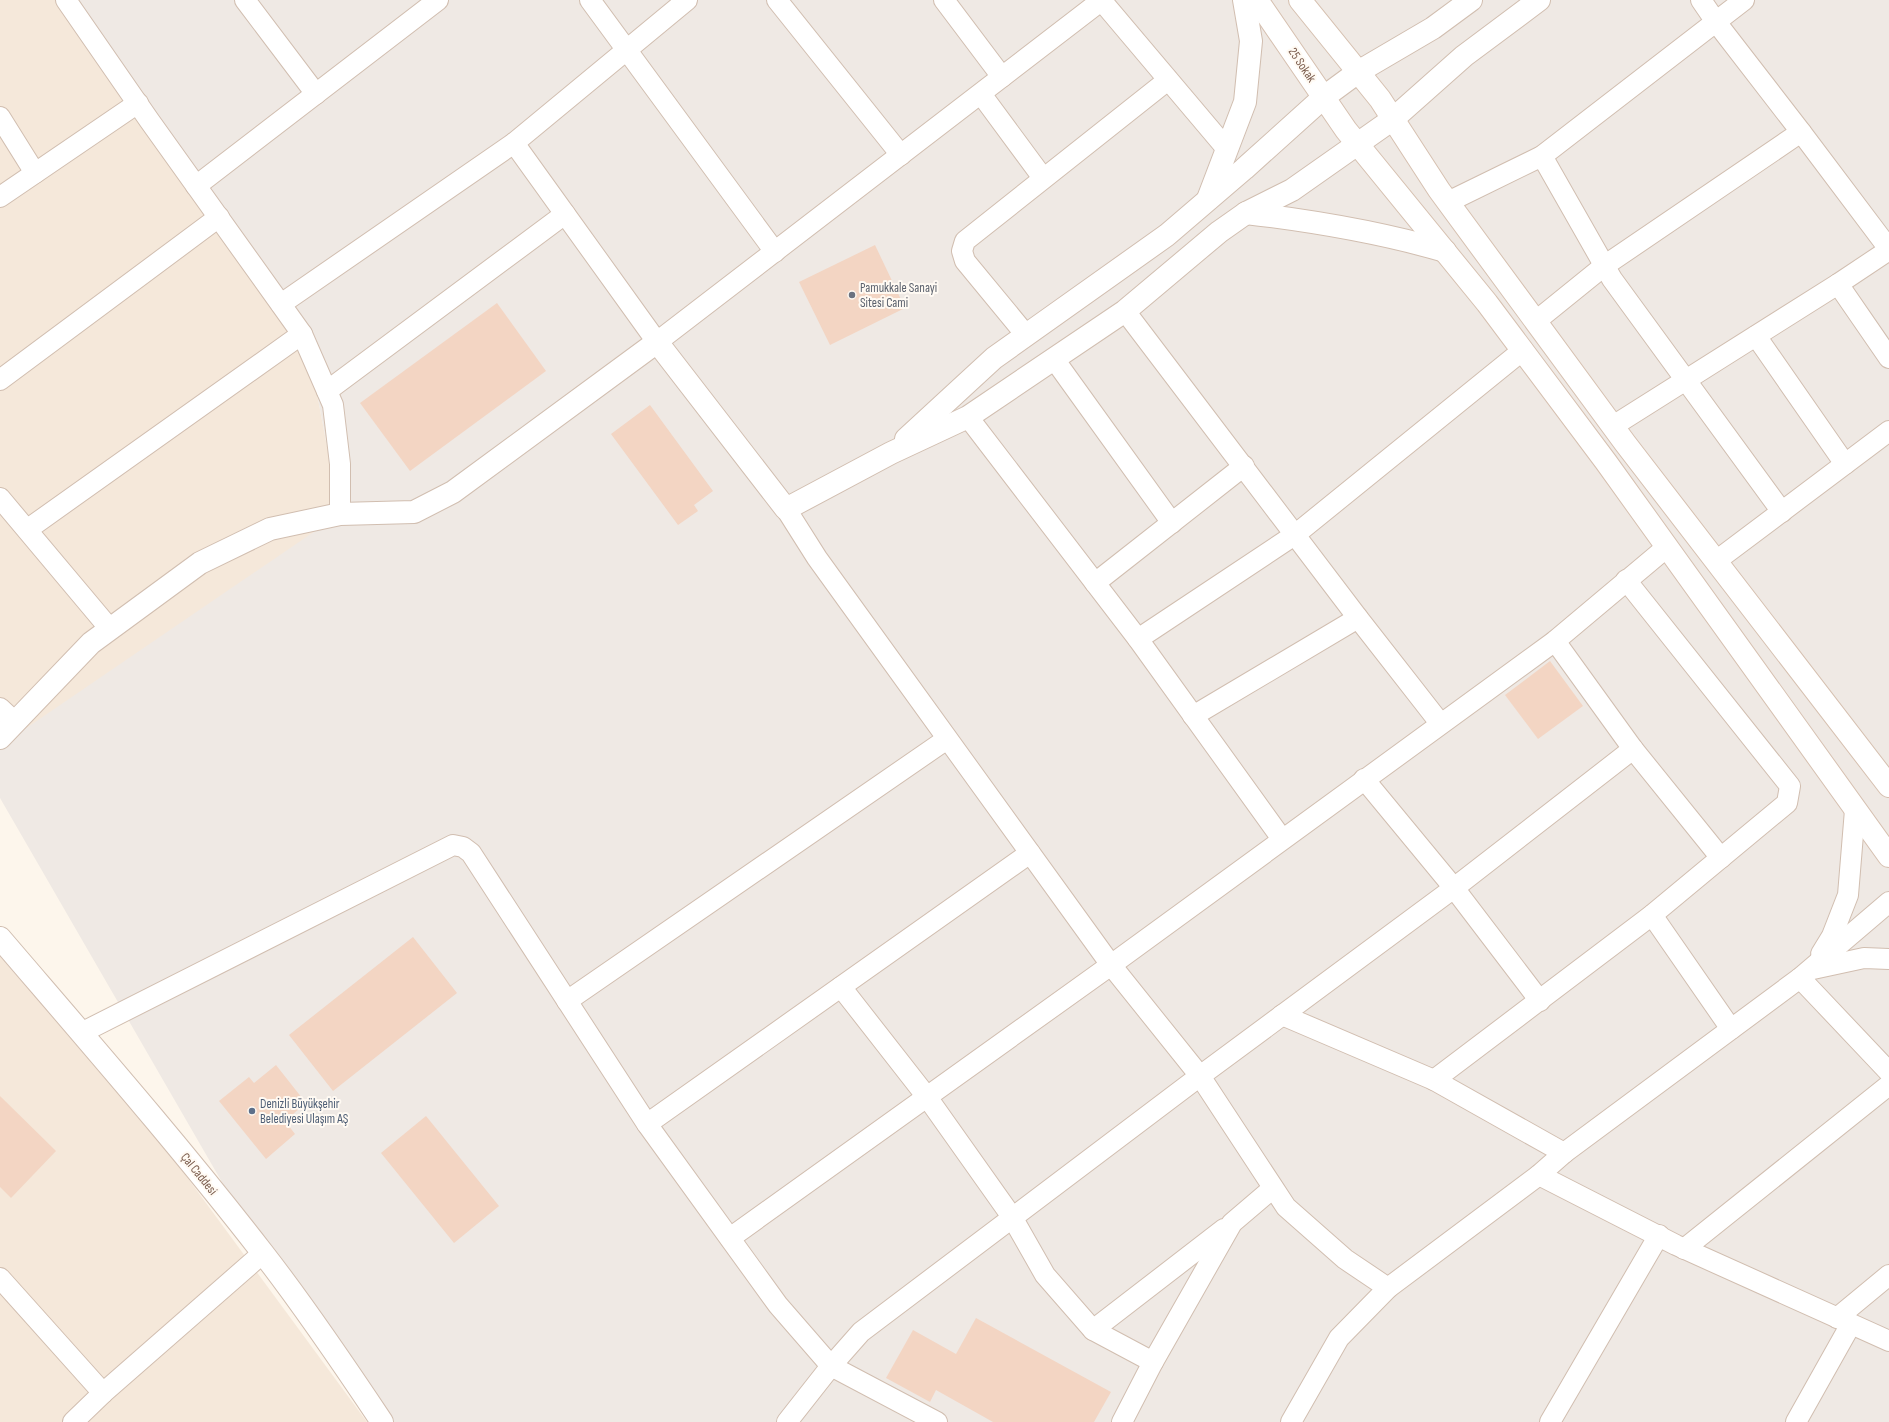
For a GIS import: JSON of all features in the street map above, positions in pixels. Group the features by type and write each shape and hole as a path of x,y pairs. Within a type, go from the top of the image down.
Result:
{"street":[{"path":"66,0 302,334 333,405 340,464 340,514"},
{"path":"245,0 316,94"},
{"path":"196,186 316,94 417,6 438,0"},
{"path":"590,0 775,252"},
{"path":"281,304 514,142 687,0"},
{"path":"777,0 901,155"},
{"path":"944,0 1002,77"},
{"path":"0,738 8,715 91,643 200,563 270,529 340,514 414,512 453,492 657,342 981,94 1101,0 1226,148"},
{"path":"1207,201 1226,148 1245,102 1251,41 1244,0"},
{"name":"25 Sokak","path":"1257,0 1352,138 1487,302 1523,350 1667,547 1889,856"},
{"path":"1300,0 1380,99 1448,202 1613,426 1889,786"},
{"path":"891,454 994,358 1167,234 1207,201 1324,97 1358,72 1410,43 1471,0"},
{"path":"786,509 891,454 968,417 1054,359 1125,311 1219,232 1246,213 1292,190 1352,138 1393,119 1464,56 1539,0"},
{"path":"1613,426 1838,284 1889,250 1802,132 1716,22 1701,0"},
{"path":"1448,202 1542,156 1744,0"},
{"path":"1026,335 965,261 962,251 965,241 1168,80"},
{"path":"981,94 1044,178"},
{"path":"0,196 138,103"},
{"path":"0,117 35,173"},
{"path":"1536,321 1604,266 1802,132"},
{"path":"514,142 657,342 786,509 817,558 1111,965 1200,1076 1286,1207 1345,1259 1388,1288"},
{"path":"1542,156 1612,279 1782,512"},
{"path":"1246,213 1312,221 1364,230 1400,238 1445,251"},
{"path":"327,391 565,214"},
{"path":"0,380 219,217"},
{"path":"1838,284 1889,358"},
{"path":"1125,311 1296,534 1358,618 1440,723"},
{"path":"28,529 302,334"},
{"path":"1756,336 1845,464"},
{"path":"1138,639 1296,534 1523,350"},
{"path":"1054,359 1172,523"},
{"path":"968,417 1138,639 1282,839"},
{"path":"1716,561 1889,432"},
{"path":"1095,583 1244,466"},
{"path":"0,498 28,529 110,629"},
{"path":"730,1238 1111,965 1440,723 1555,641 1667,547"},
{"path":"1434,1080 1652,915 1787,803 1790,786 1626,580"},
{"path":"1193,716 1358,618"},
{"path":"1555,641 1633,749 1721,858"},
{"path":"567,1001 948,738"},
{"path":"787,1422 831,1366 861,1332 1200,1076 1454,888 1633,749"},
{"path":"1364,779 1454,888 1540,1001"},
{"path":"1805,974 1832,936 1848,895 1855,810"},
{"path":"81,1033 453,845 463,847 471,853 647,1124 778,1305 831,1366 937,1422"},
{"path":"647,1124 1030,853"},
{"path":"1291,1422 1339,1338 1388,1288 1539,1175 1564,1153 1805,974 1889,902"},
{"path":"1652,915 1731,1029"},
{"name":"Çal Caddesi","path":"0,938 154,1117 263,1253 322,1333 382,1422"},
{"path":"1805,974 1864,958 1889,959"},
{"path":"1805,974 1889,1072"},
{"path":"841,986 927,1097 1012,1217 1045,1276 1093,1330 1153,1362"},
{"path":"1282,1015 1434,1080 1564,1153"},
{"path":"1684,1249 1889,1085"},
{"path":"1539,1175 1684,1249 1889,1341"},
{"path":"1093,1330 1232,1223 1273,1188"},
{"path":"1122,1422 1153,1362 1232,1223"},
{"path":"1550,1422 1659,1235"},
{"path":"73,1422 103,1393 263,1253"},
{"path":"1796,1422 1844,1321 1889,1275"},
{"path":"0,1278 103,1393"}],"shaded area":[{"path":"0,0 77,0 308,347 340,514 0,768"},
{"path":"67,0 1889,0 1889,1422 379,1422 263,1253 0,798 0,746 340,514 308,347"},
{"path":"0,943 81,1033 367,1422 0,1422"}],"building":[{"name":"Pamukkale Sanayi Sitesi Cami","path":"875,245 905,308 830,345 799,282"},
{"path":"497,303 546,371 410,471 360,403"},
{"path":"650,405 713,491 694,505 698,511 678,525 611,434"},
{"path":"1550,661 1583,706 1538,739 1505,695"},
{"path":"413,937 457,993 333,1091 289,1035"},
{"name":"Denizli Büyükşehir Belediyesi Ulaşım AŞ","path":"276,1065 306,1103 285,1121 295,1134 266,1159 219,1101 249,1077 254,1083"},
{"path":"0,1096 56,1151 11,1198 0,1187"},
{"path":"426,1116 499,1206 454,1243 381,1153"},
{"path":"976,1318 1111,1392 1094,1422 993,1422 936,1390 930,1402 886,1378 913,1330 956,1354"}],"place":[{"name":"Pamukkale Sanayi Sitesi Cami","path":"852,295"},
{"name":"Denizli Büyükşehir Belediyesi Ulaşım AŞ","path":"252,1111"}]}
